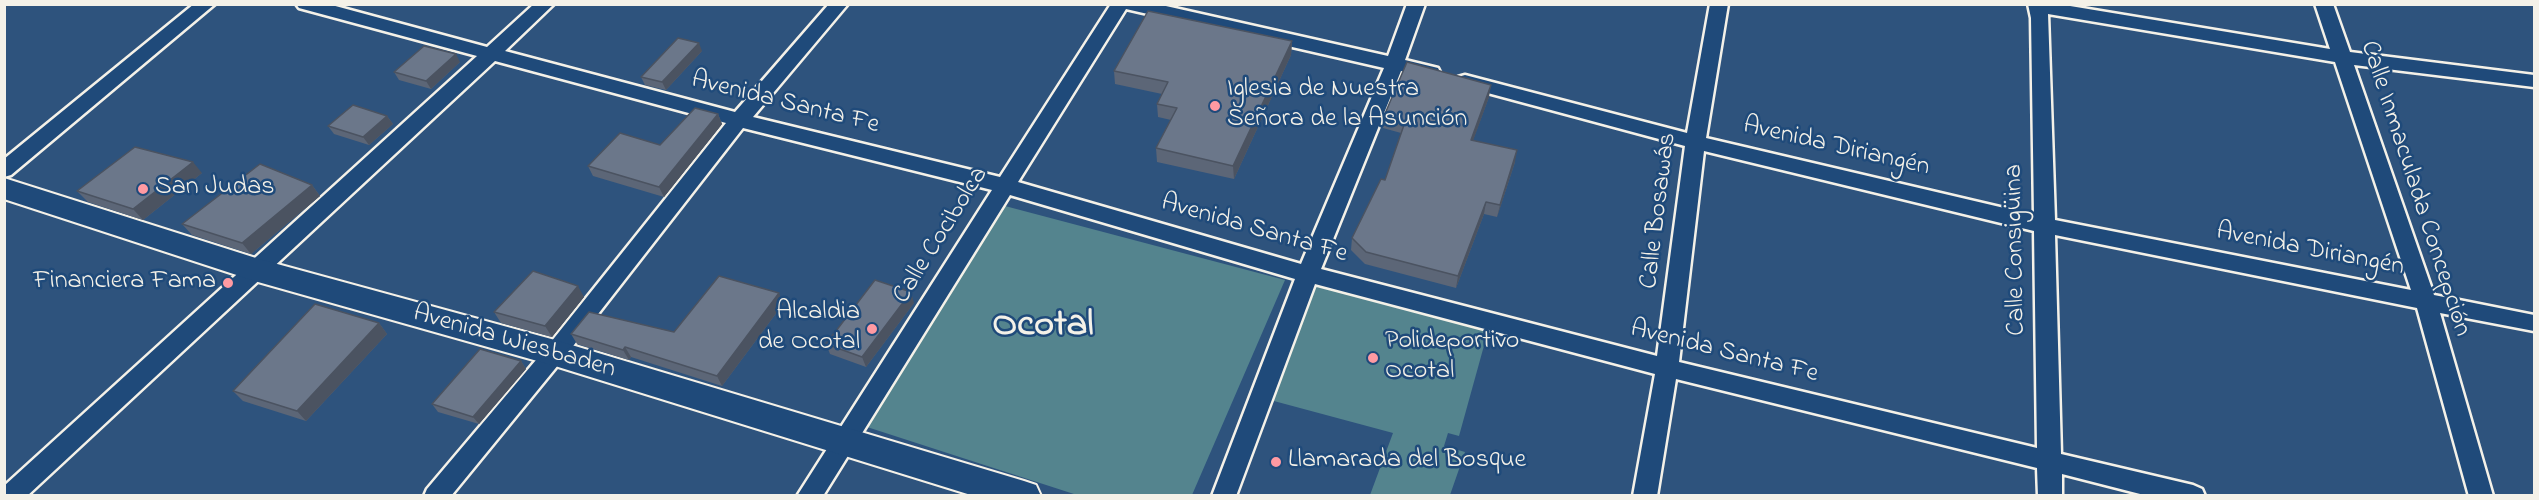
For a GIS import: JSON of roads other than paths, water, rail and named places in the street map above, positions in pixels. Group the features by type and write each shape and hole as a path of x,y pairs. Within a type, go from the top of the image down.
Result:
{"street":[{"path":"4,170 206,4"},
{"name":"Avenida Santa Fe","path":"305,4 739,120 1006,186 1308,274 1667,368 2193,495"},
{"path":"10,495 258,270 545,4"},
{"path":"436,495 555,353 739,120 838,4"},
{"name":"Calle Cocibolca","path":"809,495 1120,4"},
{"name":"Avenida Diriangén","path":"1129,4 1395,63 1695,142 2043,225 2535,323"},
{"path":"1224,495 1308,274 1395,63 1416,4"},
{"name":"Calle Bosawás","path":"1645,495 1667,368 1695,142 1719,4"},
{"name":"Calle Inmaculada Concepción","path":"2324,4 2426,302 2481,495"},
{"path":"2037,6 2341,57 2535,81"},
{"name":"Calle Consigüina","path":"2037,6 2050,495"},
{"name":"Avenida Wiesbaden","path":"4,188 258,270 555,353 1024,495"}],"place":[{"name":"Iglesia de Nuestra Señora de la Asunción","path":"1215,106"},
{"name":"San Judas","path":"143,189"},
{"name":"Financiera Fama","path":"228,283"},
{"name":"Alcaldia de Ocotal","path":"872,329"},
{"name":"Polideportivo Ocotal","path":"1373,358"},
{"name":"Llamarada del Bosque","path":"1276,462"}],"district":[{"name":"Ocotal","path":"1043,328"}]}
